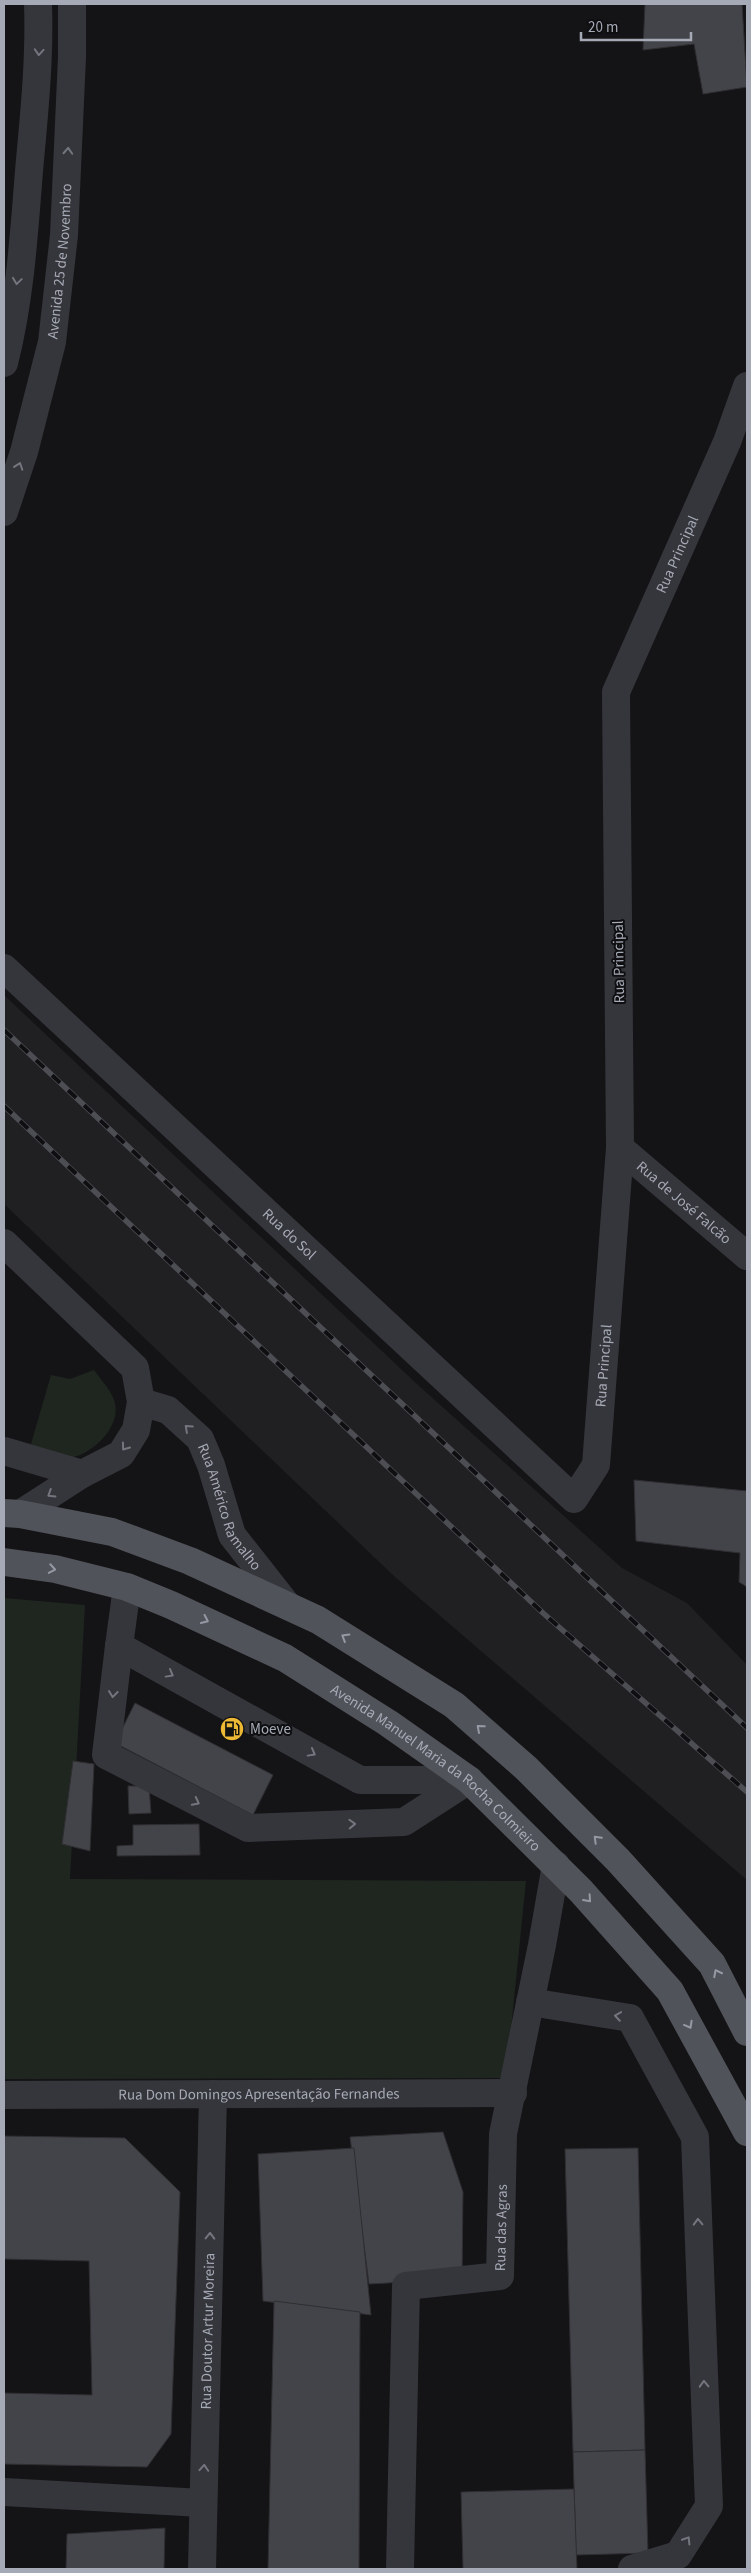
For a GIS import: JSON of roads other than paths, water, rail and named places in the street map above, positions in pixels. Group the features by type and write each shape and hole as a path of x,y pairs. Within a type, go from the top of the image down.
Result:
{"main road":[{"path":"12,1513 112,1532 190,1561 318,1620 454,1705 526,1768 618,1860 712,1964 747,2032"},
{"name":"Avenida Manuel Maria da Rocha Colmieiro","path":"4,1562 54,1569 127,1587 172,1604 285,1658 388,1722 469,1780 556,1865 670,1991 747,2132"}],"street":[{"path":"4,363 9,343 24,232 40,46 38,4"},
{"name":"Avenida 25 de Novembro","path":"4,512 24,452 52,342 64,235 72,57 72,4"},
{"name":"Rua Principal","path":"574,1499 596,1465 620,1148 616,692 727,442 747,386"},
{"name":"Rua do Sol","path":"4,968 574,1499"},
{"name":"Rua de José Falcão","path":"620,1148 747,1256"},
{"path":"4,1242 135,1368 141,1402 136,1430 121,1454 12,1513"},
{"name":"Rua Américo Ramalho","path":"141,1402 168,1410 200,1440 211,1465 232,1535 287,1605"},
{"path":"4,1451 82,1474"},
{"path":"127,1587 106,1755 248,1828 404,1822 469,1780"},
{"path":"119,1646 360,1780 469,1780"},
{"name":"Rua das Agras","path":"400,2569 406,2286 500,2276 503,2134 513,2093 556,1865"},
{"path":"530,2002 630,2018 694,2137 709,2506 678,2555 632,2569"},
{"name":"Rua Dom Domingos Apresentação Fernandes","path":"4,2095 513,2093"},
{"name":"Rua Doutor Artur Moreira","path":"202,2569 202,2503 206,2449 213,2094"},
{"path":"4,2492 202,2503"}],"railway":[{"path":"4,1030 747,1728"},
{"path":"4,1106 543,1613 747,1792"}],"place":[{"name":"Moeve","path":"232,1729"}]}
